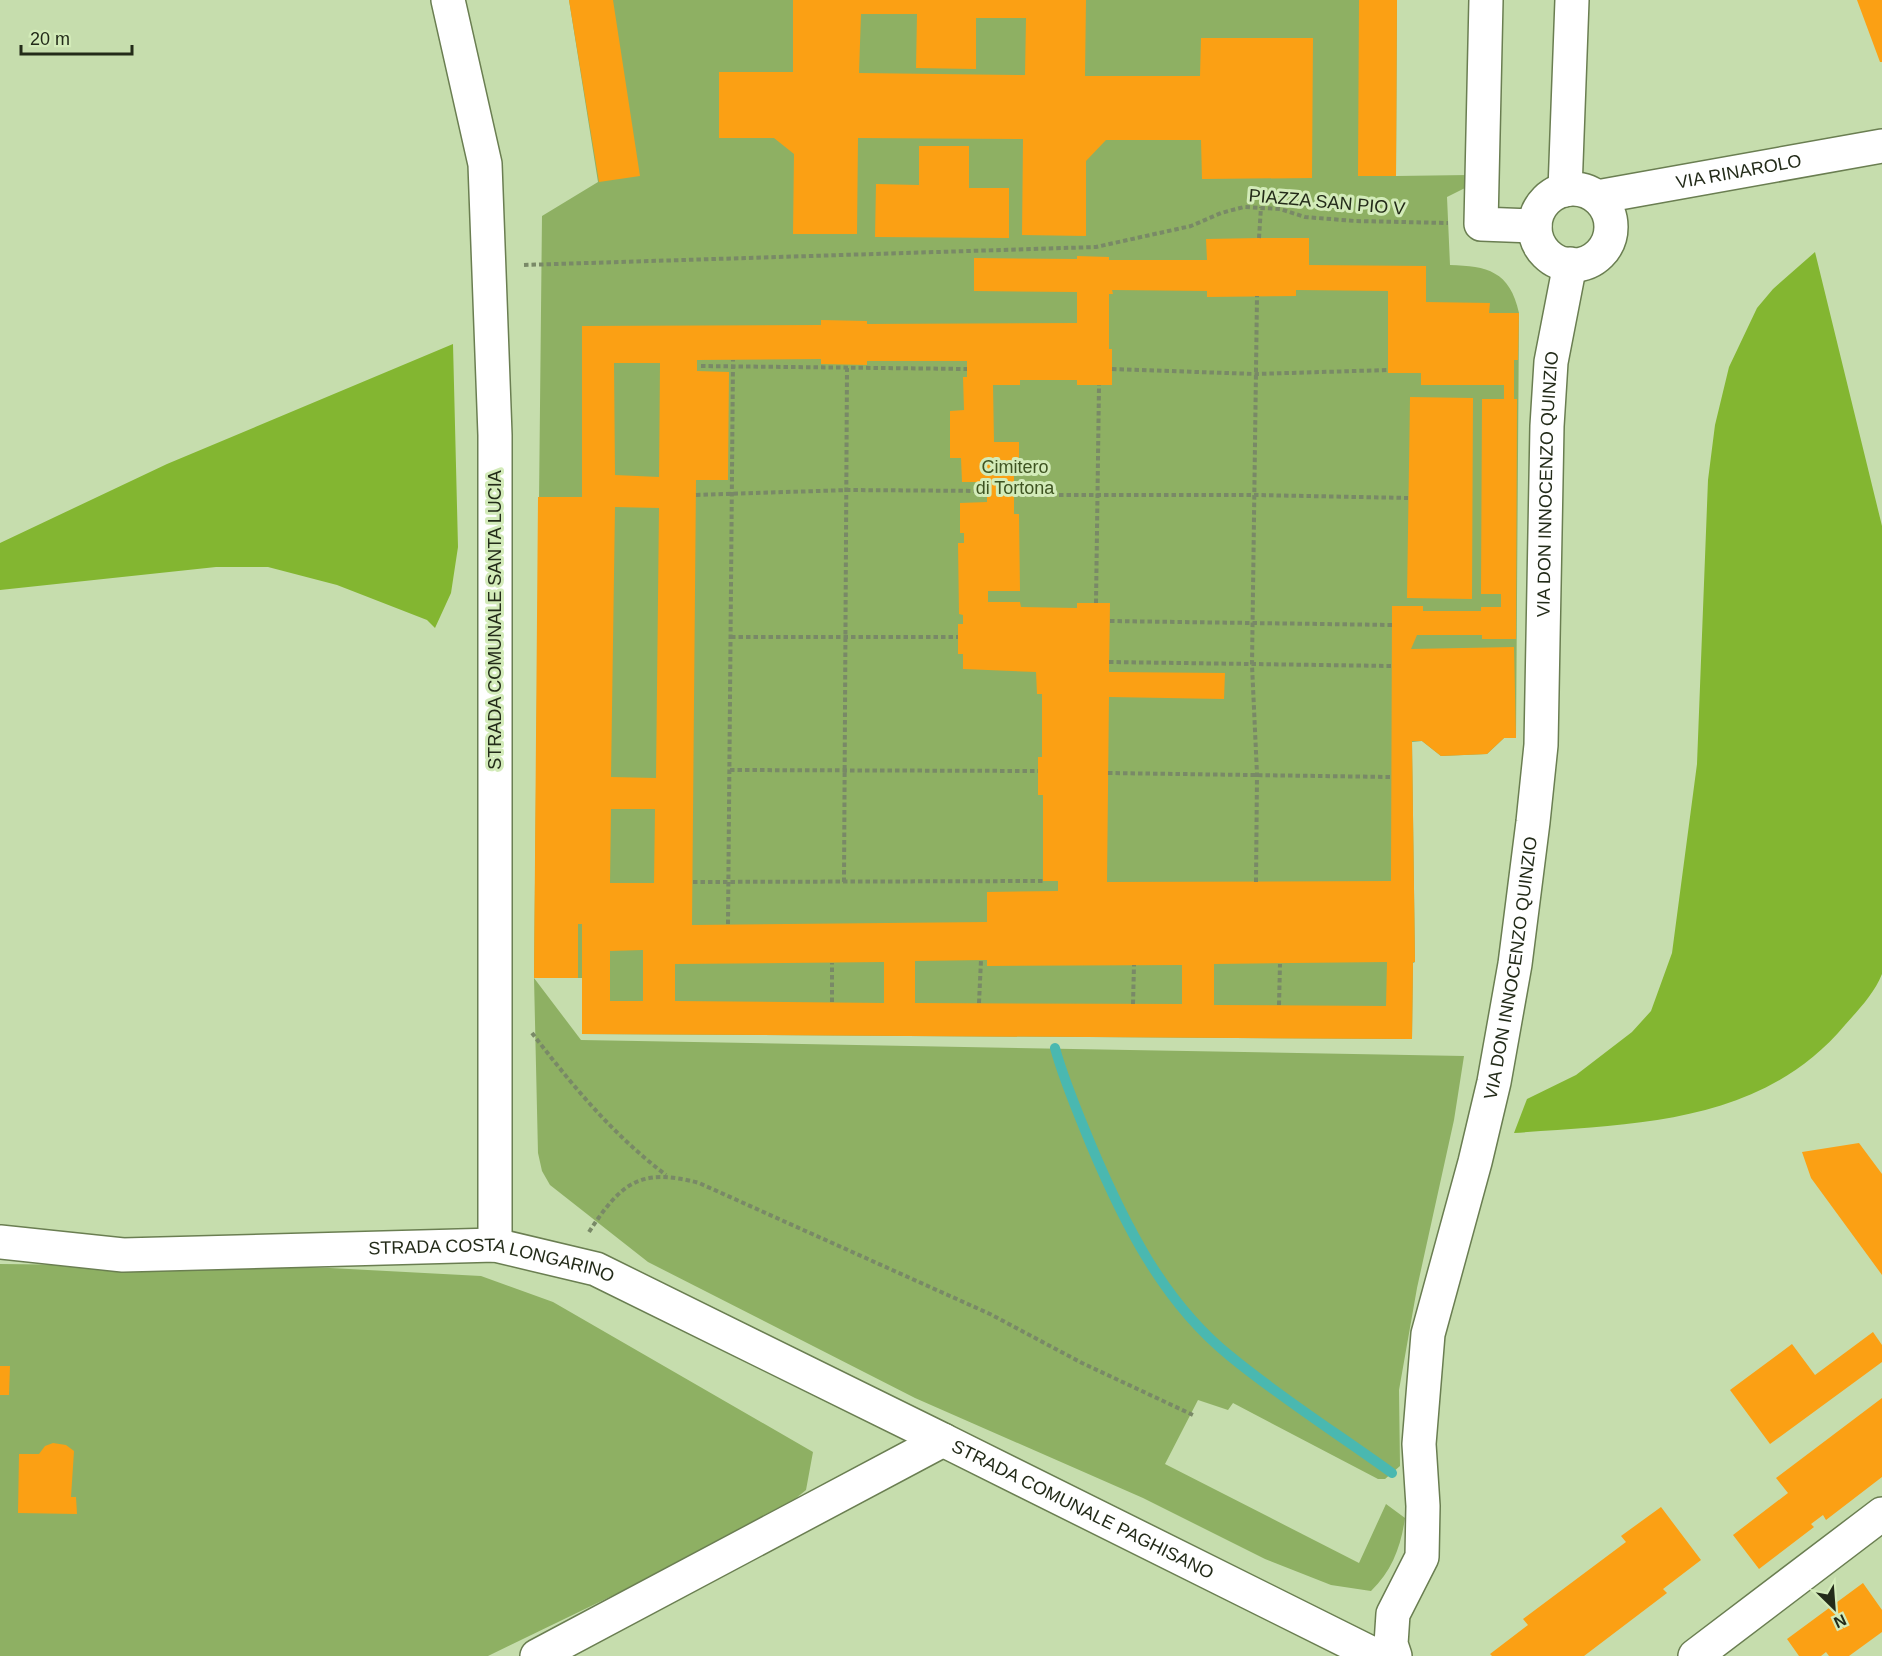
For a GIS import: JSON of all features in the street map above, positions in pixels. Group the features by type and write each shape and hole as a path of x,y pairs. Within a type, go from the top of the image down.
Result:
{"street":[{"name":"STRADA COMUNALE SANTA LUCIA","path":"448,0 485,164 489,266 495,435 495,1245"},
{"path":"1486,0 1481,224 1534,226"},
{"path":"1565,190 1572,0"},
{"name":"VIA RINAROLO","path":"1597,197 1882,146"},
{"path":"1576,189 1597,197 1609,217 1611,229 1608,241 1593,259 1582,264 1559,262 1541,248 1534,226 1543,203 1553,195 1565,190 1576,189"},
{"name":"VIA DON INNOCENZO QUINZIO","path":"1395,1656 1391,1644 1393,1614 1422,1557 1423,1506 1419,1444 1428,1334 1475,1162 1494,1082 1515,964 1533,822 1541,745 1546,438 1551,362 1570,264"},
{"name":"STRADA COSTA LONGARINO","path":"0,1242 123,1256 495,1245 596,1269 943,1440"},
{"name":"STRADA COMUNALE PAGHISANO","path":"537,1656 943,1440 1377,1656"},
{"path":"1695,1656 1882,1514"}],"path":[{"name":"PIAZZA SAN PIO V","path":"489,266 1096,247 1191,226 1221,213 1244,207 1281,209 1305,217 1453,224"},
{"path":"1259,238 1261,207"},
{"path":"1256,882 1257,774 1252,665 1257,495 1255,374 1257,296"},
{"path":"728,924 733,360"},
{"path":"701,366 967,369"},
{"path":"844,882 847,368"},
{"path":"1112,369 1255,374 1388,370"},
{"path":"1096,603 1099,385"},
{"path":"696,495 847,490 987,491"},
{"path":"1014,495 1257,495 1408,498"},
{"path":"1110,621 1392,625"},
{"path":"731,637 958,637"},
{"path":"1109,662 1392,666"},
{"path":"730,770 1038,771"},
{"path":"1108,773 1391,777"},
{"path":"693,882 1044,881"},
{"path":"980,1003 981,960"},
{"path":"832,963 832,1002"},
{"path":"1279,1005 1280,963"},
{"path":"1133,1004 1134,965"},
{"path":"528,1028 574,1089 630,1145 667,1176"},
{"path":"570,1263 619,1191 648,1178 667,1176 723,1192 990,1314 1082,1363 1193,1415"}],"green space":[{"name":"Cimitero di Tortona","path":"569,0 1397,0 1396,176 1469,175 1465,188 1447,197 1450,265 1475,267 1495,274 1510,288 1519,313 1516,738 1504,738 1487,754 1441,756 1422,741 1412,742 1415,962 1413,963 1412,1039 582,1034 582,978 534,978 542,216 598,182"},
{"path":"1815,252 1882,526 1882,974 1861,1007 1812,1058 1775,1083 1735,1101 1693,1113 1649,1121 1514,1133 1527,1099 1576,1075 1632,1032 1651,1011 1672,953 1697,764 1708,480 1715,425 1729,367 1757,308 1773,289"},
{"path":"453,344 458,547 451,593 435,628 427,620 337,585 268,567 216,567 0,590 0,543 167,464"},
{"path":"534,978 581,1040 1464,1056 1454,1120 1417,1288 1399,1390 1400,1466 1385,1479 1378,1479 1233,1403 1228,1410 1198,1400 1165,1464 1359,1563 1386,1504 1405,1518 1398,1548 1385,1575 1371,1591 1331,1585 1265,1559 1143,1498 915,1398 648,1262 550,1185 542,1171 538,1153"},
{"path":"0,1264 330,1268 481,1276 553,1302 813,1452 806,1490 795,1499 618,1593 488,1656 0,1656"}],"building":[{"path":"569,0 613,0 640,176 599,182"},
{"path":"793,0 1086,0 1085,76 1200,76 1201,38 1313,38 1312,178 1202,179 1201,140 1106,140 1086,161 1086,236 1022,235 1023,139 858,138 857,234 793,234 794,154 774,138 719,138 719,72 793,72","holes":["861,14 917,14 916,68 976,69 976,18 1026,18 1025,75 859,73"]},
{"path":"1359,0 1397,0 1396,176 1358,176"},
{"path":"1857,0 1882,0 1882,62 1880,62"},
{"path":"919,146 969,146 969,188 1009,188 1009,238 875,237 876,184 919,185"},
{"path":"1309,238 1309,265 1426,266 1426,302 1490,303 1489,313 1519,313 1518,360 1514,360 1514,399 1517,399 1516,639 1482,639 1482,635 1417,635 1411,649 1514,647 1516,738 1504,738 1487,754 1441,756 1422,741 1412,741 1415,962 1413,962 1412,1039 582,1034 582,924 578,924 578,978 534,978 538,497 582,497 582,326 821,325 821,320 867,321 867,324 1077,323 1077,292 974,291 974,258 1077,259 1077,256 1109,257 1109,260 1207,260 1206,239","holes":["1112,290 1207,291 1207,297 1296,296 1296,290 1388,291 1388,373 1421,373 1421,385 1504,385 1504,399 1482,399 1481,594 1501,594 1501,607 1481,607 1481,611 1423,611 1423,606 1392,606 1391,881 1107,882 1109,697 1224,699 1225,673 1109,672 1110,603 1077,603 1077,608 1021,607 1020,602 988,602 988,591 1020,591 1019,514 1014,514 1014,470 1019,470 1019,442 994,442 993,385 1020,385 1020,380 1077,380 1077,385 1112,385 1112,349 1109,349 1109,294 1113,294","821,359 821,364 867,365 867,361 967,361 967,377 963,377 964,410 950,411 950,458 961,458 962,482 987,482 987,502 960,503 960,533 964,533 964,543 958,543 959,614 963,615 963,624 958,624 958,654 963,654 963,669 1036,672 1037,694 1042,694 1042,757 1038,757 1038,795 1043,795 1043,881 1058,881 1058,891 987,892 987,922 692,925 696,480 728,480 729,372 697,371 697,360","614,363 660,363 659,477 615,475","615,507 659,508 656,778 611,777","611,809 655,809 654,883 610,883","643,950 643,1001 610,1001 610,951","987,960 987,966 1182,965 1182,1004 915,1003 915,961","884,962 884,1003 675,1001 675,964","1387,962 1386,1006 1214,1005 1214,964"]},
{"path":"1410,397 1473,398 1472,599 1407,598"},
{"path":"1859,1143 1882,1174 1882,1275 1811,1178 1802,1152"},
{"path":"1873,1332 1882,1345 1882,1362 1770,1444 1730,1390 1792,1344 1815,1375"},
{"path":"0,1366 10,1366 9,1395 0,1395"},
{"path":"1882,1398 1882,1477 1826,1520 1823,1515 1811,1524 1814,1527 1759,1569 1733,1535 1788,1493 1776,1478"},
{"path":"53,1443 66,1445 74,1451 71,1497 76,1497 77,1514 18,1513 19,1454 39,1454 45,1446"},
{"path":"1661,1507 1701,1560 1663,1589 1667,1593 1584,1656 1492,1656 1490,1654 1528,1625 1523,1619 1626,1542 1621,1536"},
{"path":"1863,1583 1882,1610 1882,1632 1849,1656 1829,1656 1826,1652 1821,1656 1799,1656 1787,1639"}],"waterway":[{"path":"1055,1048 1076,1109 1117,1203 1165,1286 1206,1335 1230,1356 1289,1401 1392,1473"}]}
